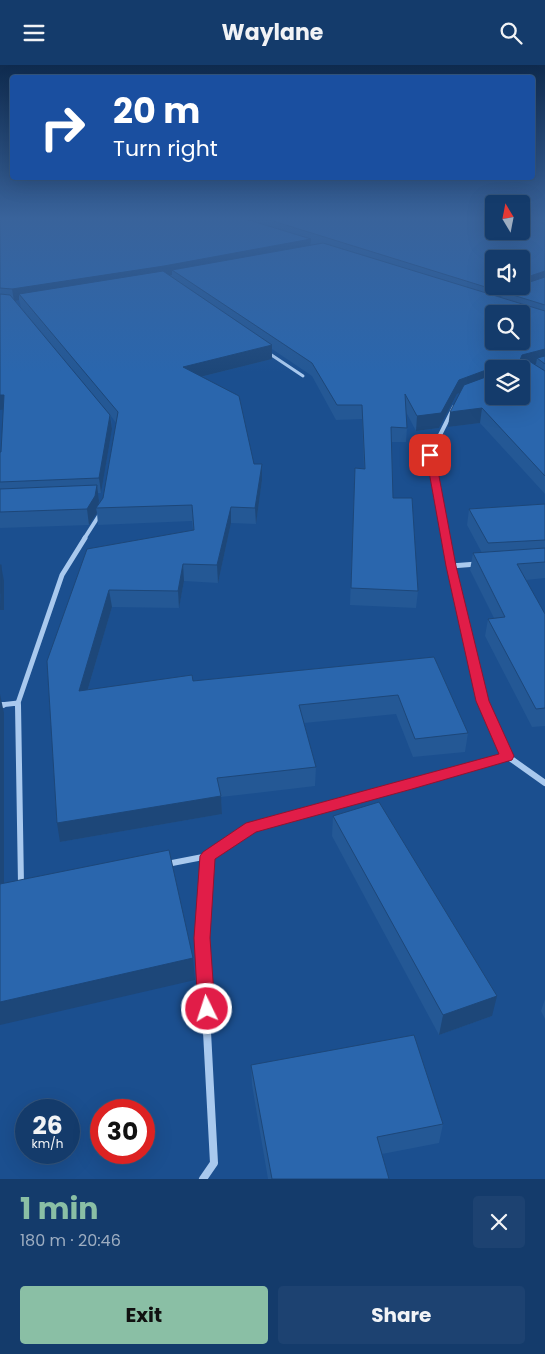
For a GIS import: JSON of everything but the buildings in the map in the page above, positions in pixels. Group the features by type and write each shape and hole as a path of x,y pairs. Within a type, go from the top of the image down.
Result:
{"street":[{"path":"262,348 303,376"},
{"path":"456,403 430,455 451,566 482,701 507,756 545,783"},
{"path":"31,888 21,890 18,703 62,575 101,513 102,505"},
{"path":"451,566 479,564"},
{"path":"0,705 18,703"},
{"path":"159,865 208,856 251,827 412,784 507,756"},
{"path":"203,1179 214,1163 202,938 208,856"}],"route":[{"path":"207,1009 202,938 208,856 251,827 412,784 507,756 482,701 451,566 430,455"}]}
